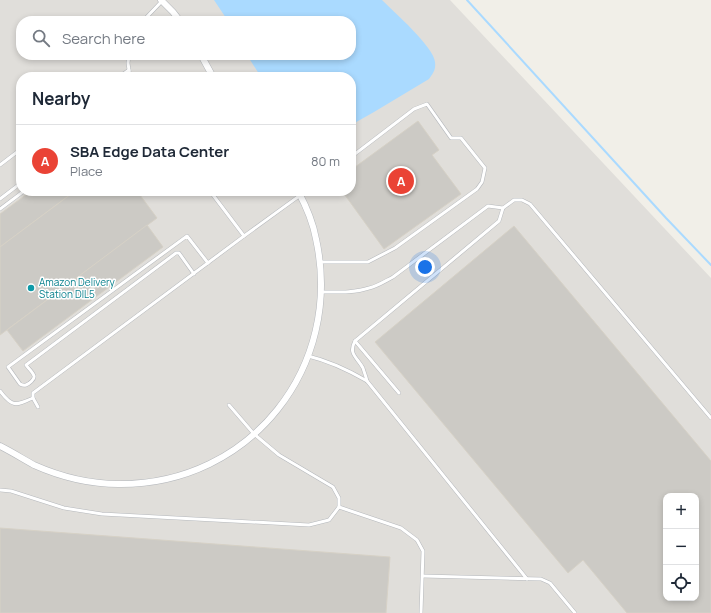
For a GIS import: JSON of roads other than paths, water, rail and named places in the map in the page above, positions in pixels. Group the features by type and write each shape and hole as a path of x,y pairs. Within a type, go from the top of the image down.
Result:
{"street":[{"path":"162,0 176,16"},
{"path":"204,60 210,72"},
{"path":"0,446 33,464 64,476 83,481 134,484 170,478 200,468 233,451 254,434 263,426 288,396 296,382 306,362 318,322 321,303 320,262 312,223 300,196"}],"lane":[{"path":"148,16 162,0"},
{"path":"125,72 128,70 129,60"},
{"path":"320,262 368,262 395,248 477,189 482,182 485,168 461,138 451,138 427,104 414,109 356,153"},
{"path":"0,165 16,153"},
{"path":"0,199 16,188"},
{"path":"0,209 17,196"},
{"path":"214,196 244,236"},
{"path":"0,391 7,400 13,403 20,404 33,398 34,394 208,264 295,196"},
{"path":"527,579 367,381 362,367 353,354 352,345 354,341 499,221 503,208 514,200 522,200 530,204 711,418"},
{"path":"321,292 357,291 380,284 393,277 488,206 503,208"},
{"path":"194,274 179,253 176,253 26,365 34,377 33,380 25,386 20,384 8,367 187,236 208,264"},
{"path":"354,341 398,393"},
{"path":"308,356 336,364 367,381"},
{"path":"33,398 38,407"},
{"path":"0,490 11,491 64,508 102,514 310,525 329,520 339,507 340,498 333,487 279,455 254,434 228,405"},
{"path":"339,507 401,528 417,540 423,551 421,613"},
{"path":"423,576 541,580 550,583 575,613"}],"water":[{"path":"214,0 382,0 413,30 428,48 435,62 435,69 429,79 356,122 356,72 258,72 250,60 356,60 356,16 225,16"}],"waterway":[{"path":"467,0 666,218 711,265"}],"place":[{"name":"SBA Edge Data Center","path":"401,181"},
{"name":"Amazon Delivery Station DIL5","path":"31,288"}]}
